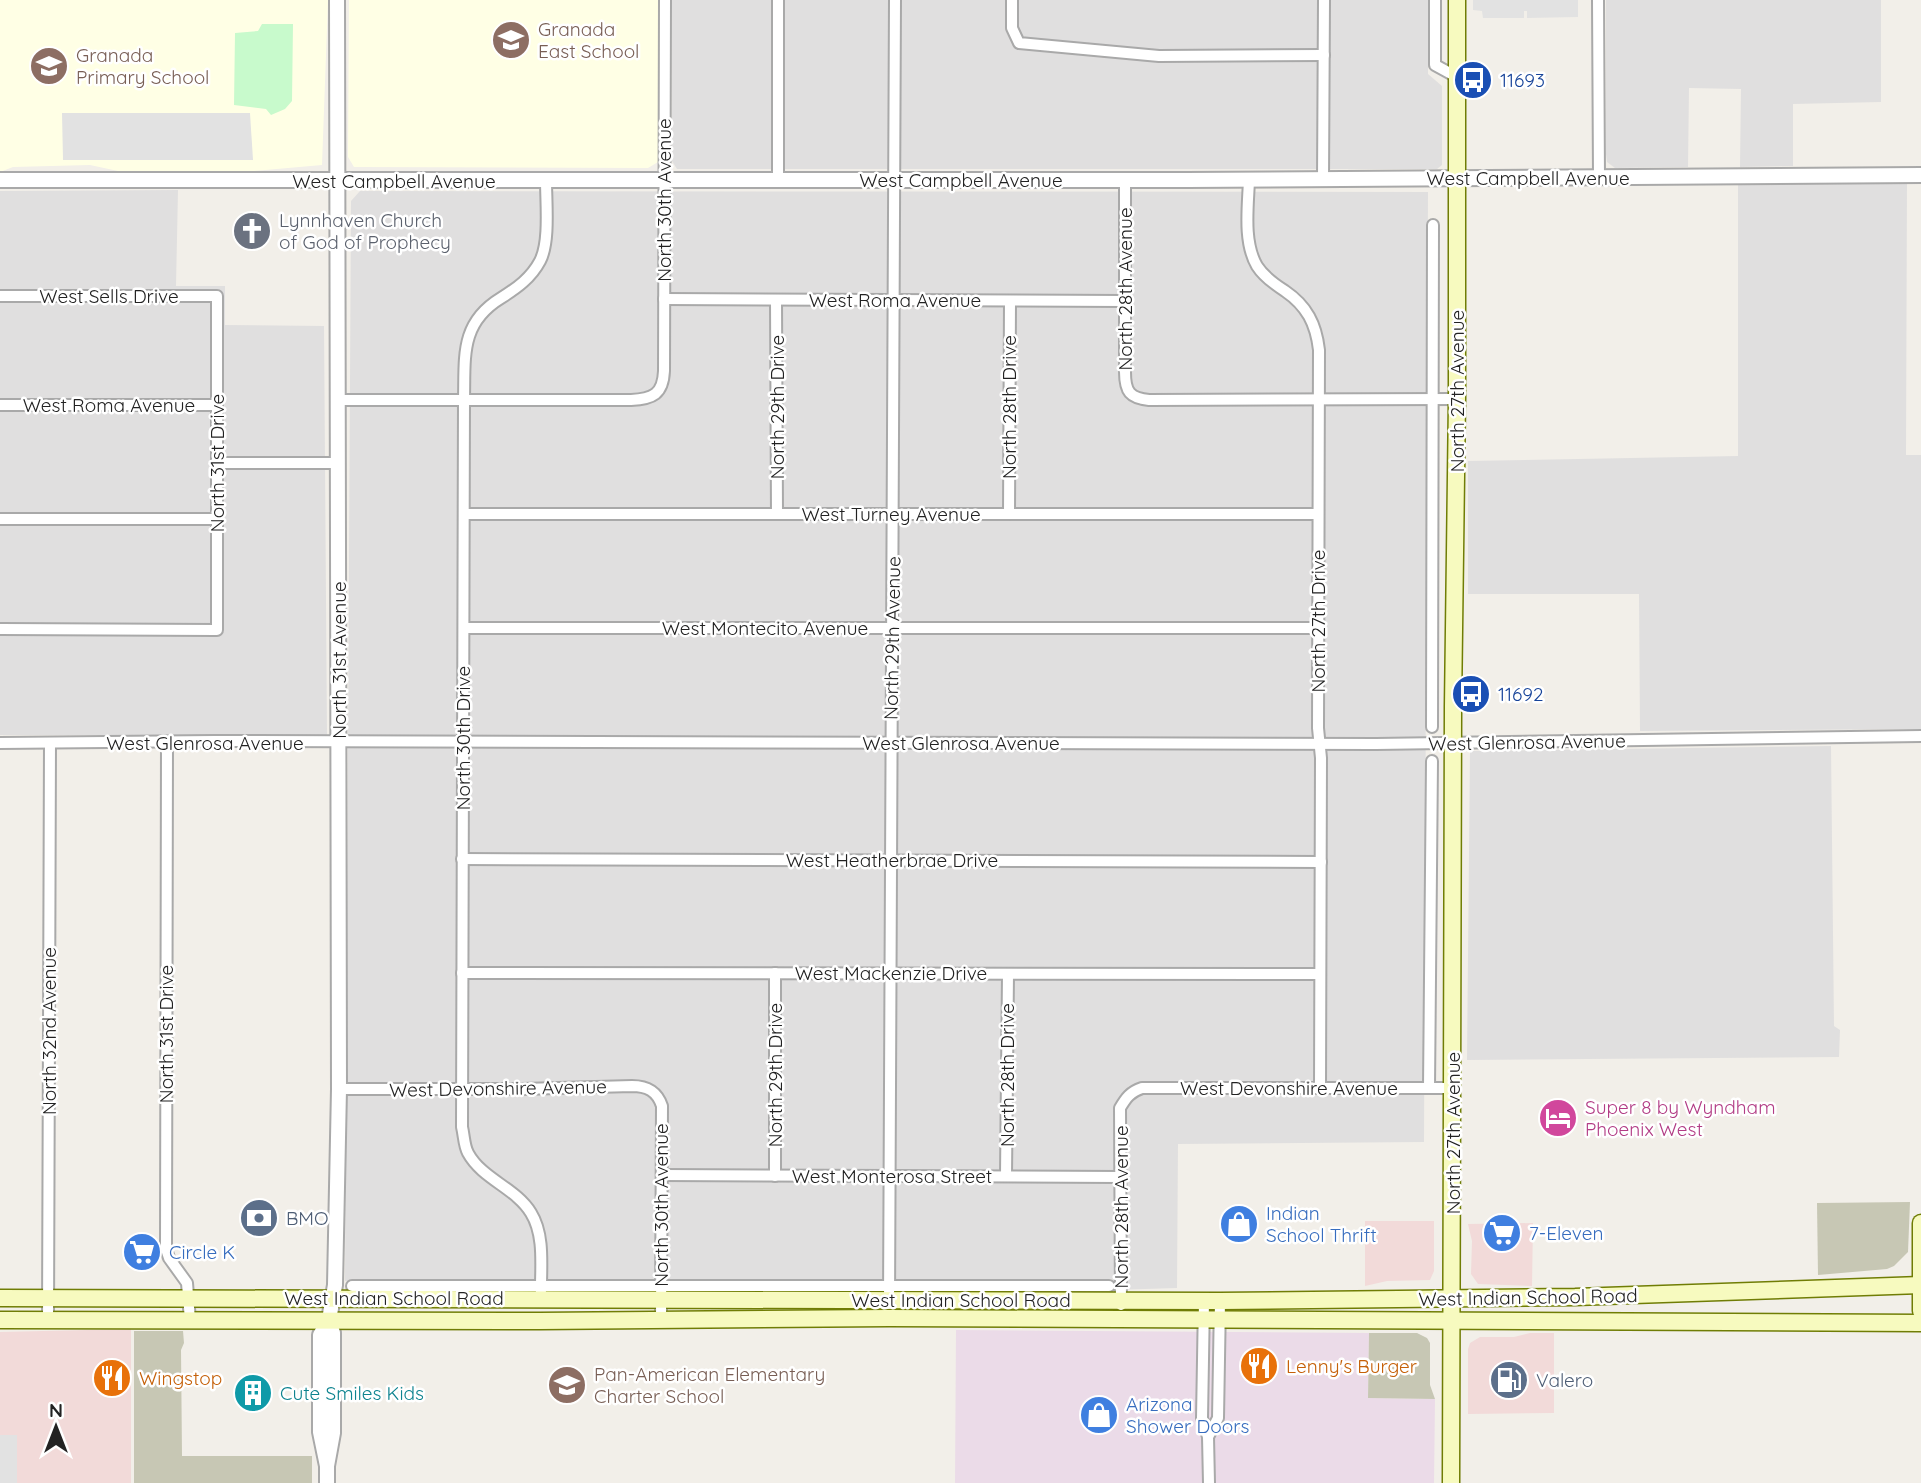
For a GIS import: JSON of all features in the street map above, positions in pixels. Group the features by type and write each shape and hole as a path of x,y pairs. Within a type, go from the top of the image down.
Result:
{"main road":[{"name":"North 27th Avenue","path":"1451,1483 1453,706 1458,399 1457,0"},
{"path":"1921,1223 1921,1311"},
{"name":"West Indian School Road","path":"0,1298 332,1298 540,1292 661,1292 889,1293 1121,1301 1212,1301 1716,1293 1920,1285"},
{"name":"West Indian School Road","path":"0,1320 889,1318 1921,1323"}],"street":[{"name":"North 31st Avenue","path":"327,1483 327,1466 320,1432 320,1335 329,1320 335,1285 339,1089 337,0"},
{"name":"North 30th Avenue","path":"464,399 631,400 655,397 662,386 665,0"},
{"path":"778,0 778,179"},
{"name":"North 29th Avenue","path":"889,1318 895,0"},
{"path":"1012,0 1012,28 1019,43 1159,56 1324,55"},
{"path":"1323,180 1324,0"},
{"path":"1435,0 1435,65 1457,77"},
{"path":"1598,0 1599,177"},
{"name":"West Campbell Avenue","path":"0,180 1323,180 1921,175"},
{"name":"North 30th Drive","path":"540,1292 541,1245 531,1212 480,1168 468,1152 462,1127 464,356 473,324 487,306 530,277 541,258 545,234 546,180"},
{"name":"North 28th Avenue","path":"1125,180 1125,381 1130,395 1149,400 1319,399"},
{"name":"North 27th Drive","path":"1249,180 1251,251 1262,273 1300,303 1314,326 1319,350 1320,1088"},
{"name":"North 27th Avenue","path":"1432,727 1433,225"},
{"name":"West Sells Drive","path":"0,296 217,296"},
{"name":"North 31st Drive","path":"0,629 217,630 217,296"},
{"name":"West Roma Avenue","path":"664,299 1125,301"},
{"name":"North 29th Drive","path":"776,300 777,514"},
{"name":"North 28th Drive","path":"1009,514 1010,301"},
{"path":"339,400 464,399"},
{"path":"1319,399 1458,399"},
{"name":"West Roma Avenue","path":"0,405 217,405"},
{"path":"217,463 338,463"},
{"name":"West Turney Avenue","path":"464,514 1318,514"},
{"path":"0,519 217,519"},
{"name":"West Montecito Avenue","path":"464,628 1318,628"},
{"path":"1432,706 1453,706"},
{"name":"West Glenrosa Avenue","path":"0,743 1320,744 1921,736"},
{"name":"North 31st Drive","path":"167,742 166,1249 169,1258 187,1283 190,1320"},
{"name":"North 32nd Avenue","path":"48,1320 50,743"},
{"name":"North 27th Avenue","path":"1429,1088 1432,761"},
{"path":"1432,783 1453,783"},
{"name":"West Heatherbrae Drive","path":"462,859 1321,862"},
{"name":"West Mackenzie Drive","path":"462,973 1320,974"},
{"name":"North 29th Drive","path":"775,973 775,1176"},
{"name":"North 28th Drive","path":"1006,1176 1008,974"},
{"name":"West Devonshire Avenue","path":"339,1089 461,1090 641,1086 655,1093"},
{"name":"West Devonshire Avenue","path":"1127,1096 1142,1088 1453,1088"},
{"name":"North 30th Avenue","path":"655,1093 662,1106 661,1320"},
{"name":"North 28th Avenue","path":"1121,1319 1121,1108 1127,1096"},
{"name":"West Monterosa Street","path":"662,1175 1121,1177"},
{"name":"West Indian School Road","path":"352,1286 540,1292"},
{"name":"West Indian School Road","path":"889,1293 1109,1286"},
{"path":"1212,1301 1212,1320"},
{"path":"1209,1483 1209,1437 1202,1418 1212,1301"}],"shaded area":[{"path":"0,0 328,0 322,165 244,172 118,171 90,165 13,167 0,172"},
{"path":"349,0 659,0 658,162 648,168 354,167 348,157"},
{"path":"672,0 1428,0 1428,74 1442,86 1442,165 1437,169 677,169 672,161"},
{"path":"1473,0 1578,0 1578,17 1527,18 1527,11 1524,11 1524,18 1483,18 1482,11 1473,10"},
{"path":"1606,0 1881,0 1881,102 1793,104 1793,166 1740,167 1741,89 1689,88 1688,167 1615,168 1607,162 1606,154"},
{"path":"62,113 250,113 253,160 63,160"},
{"path":"1907,183 1906,455 1921,455 1921,729 1640,731 1639,594 1468,594 1468,461 1738,456 1738,184"},
{"path":"178,190 176,286 225,286 225,325 324,326 327,735 0,735 0,191"},
{"path":"360,191 1428,192 1424,1142 1178,1144 1177,1288 1113,1290 1112,1279 345,1281 351,201"},
{"path":"1831,746 1834,1026 1840,1030 1839,1057 1467,1060 1470,751"},
{"path":"1910,1202 1908,1252 1894,1266 1887,1269 1818,1275 1817,1203"},
{"path":"1365,1221 1434,1221 1434,1271 1430,1280 1387,1281 1365,1286"},
{"path":"1533,1223 1532,1286 1478,1284 1471,1274 1472,1241 1468,1224"},
{"path":"131,1329 131,1483 0,1483 0,1332"},
{"path":"956,1330 1369,1333 1368,1398 1435,1399 1434,1483 955,1483"},
{"path":"134,1331 183,1331 182,1456 312,1456 312,1483 134,1483"},
{"path":"1369,1333 1417,1333 1427,1338 1430,1343 1430,1385 1435,1399 1368,1398"},
{"path":"1530,1333 1554,1333 1554,1413 1468,1414 1470,1343 1480,1337 1514,1337"},
{"path":"0,1435 17,1435 17,1483 0,1483"}],"green space":[{"path":"262,24 293,24 292,101 285,109 271,115 266,109 234,105 235,33 258,31"}],"place":[{"name":"Granada East School","path":"511,40"},
{"name":"Granada Primary School","path":"49,66"},
{"name":"11693","path":"1473,80"},
{"name":"Lynnhaven Church of God of Prophecy","path":"252,231"},
{"name":"11692","path":"1471,694"},
{"name":"Super 8 by Wyndham Phoenix West","path":"1558,1118"},
{"name":"BMO","path":"259,1218"},
{"name":"Indian School Thrift","path":"1239,1224"},
{"name":"7-Eleven","path":"1502,1233"},
{"name":"Circle K","path":"142,1252"},
{"name":"Lenny's Burger","path":"1259,1366"},
{"name":"Wingstop","path":"112,1378"},
{"name":"Valero","path":"1509,1380"},
{"name":"Pan-American Elementary Charter School","path":"567,1385"},
{"name":"Cute Smiles Kids","path":"253,1393"},
{"name":"Arizona Shower Doors","path":"1099,1415"}]}
